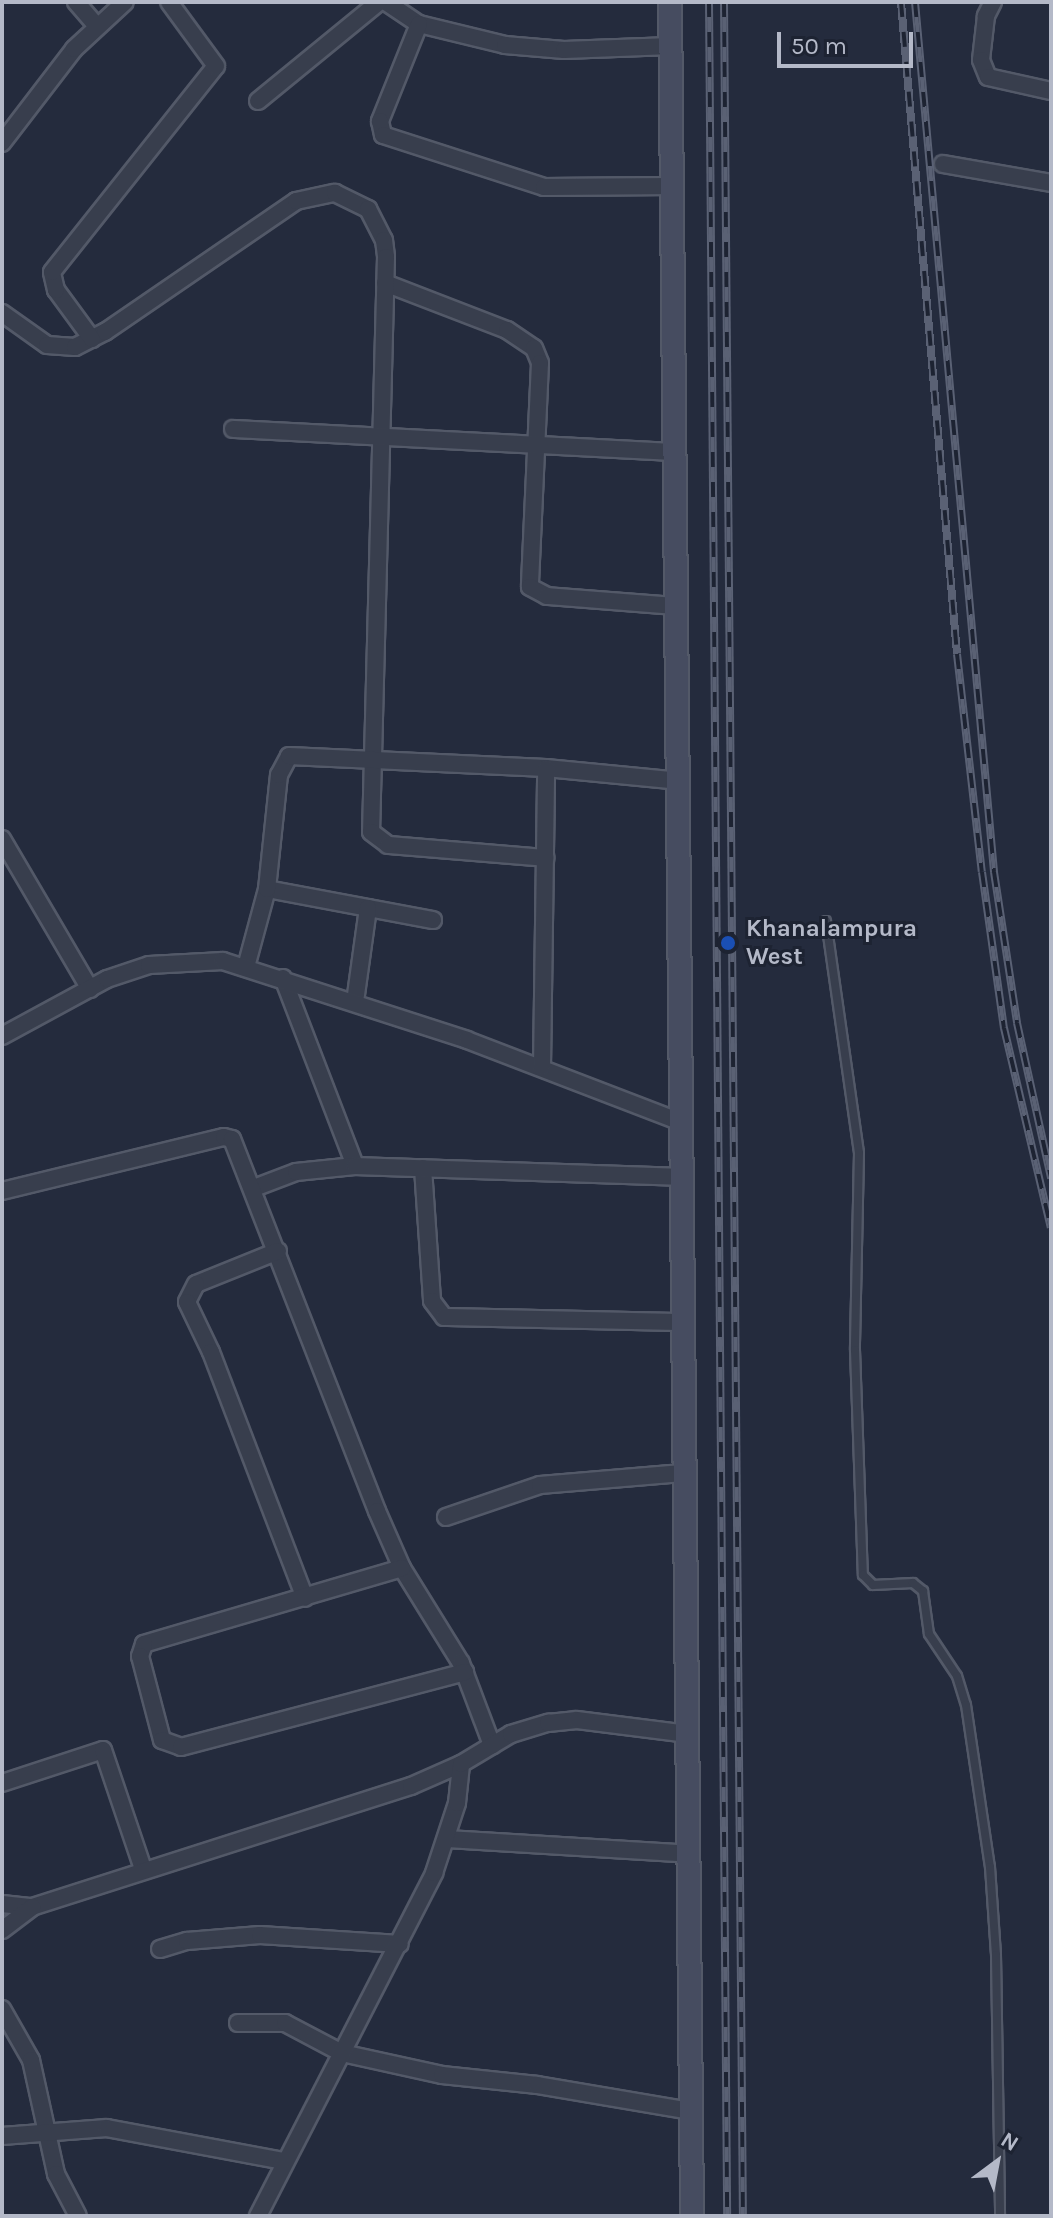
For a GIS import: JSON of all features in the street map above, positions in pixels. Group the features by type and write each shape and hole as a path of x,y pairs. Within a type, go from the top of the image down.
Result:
{"main road":[{"path":"670,2 674,186 674,606 680,781 684,1177 682,1473 690,1854 692,2216"}],"street":[{"path":"76,2 96,25"},
{"path":"2,143 96,25 125,2"},
{"path":"92,339 56,290 52,272 216,66 169,2"},
{"path":"258,101 379,2"},
{"path":"386,2 419,24 537,49 671,46"},
{"path":"993,2 986,16 981,60 988,77 1051,91"},
{"path":"419,24 380,121 383,135 544,187 674,186"},
{"path":"943,164 1051,183"},
{"path":"2,313 60,349 92,339 296,201 320,192 351,197 368,209 384,240 385,283 370,821 375,840 545,858"},
{"path":"385,283 525,338 540,363 530,587 547,596 674,606"},
{"path":"233,429 536,441 674,452"},
{"path":"246,967 267,889 283,762 297,755 546,768 680,781"},
{"path":"542,1067 546,768"},
{"path":"2,839 90,989"},
{"path":"267,889 433,920"},
{"path":"355,1002 368,908"},
{"path":"2,1036 90,989 149,965 189,960 246,967 542,1067 683,1123"},
{"path":"283,978 355,1166"},
{"path":"2,1191 224,1137 238,1146 402,1568 465,1672 492,1745"},
{"path":"254,1188 296,1172 355,1166 684,1177"},
{"path":"423,1168 432,1301 444,1317 681,1322"},
{"path":"278,1251 191,1287 187,1302 211,1352 305,1598"},
{"path":"446,1517 540,1485 682,1473"},
{"path":"402,1568 144,1644 140,1656 166,1745 181,1747 465,1672"},
{"path":"2,1930 32,1907 143,1869 411,1786 461,1764 492,1745 548,1723 577,1720 688,1734"},
{"path":"2,1783 103,1750 143,1869"},
{"path":"258,2216 283,2161 400,1944 447,1839 461,1764"},
{"path":"447,1839 690,1854"},
{"path":"2,1904 32,1907"},
{"path":"160,1949 187,1941 260,1935 400,1944"},
{"path":"2,2009 31,2060 49,2130 56,2174 78,2216"},
{"path":"238,2023 293,2025 342,2053 442,2075 537,2085 691,2111"},
{"path":"2,2136 49,2130 107,2128 283,2161"}],"lane":[{"path":"826,921 859,1153 855,1350 863,1575 873,1585 913,1583 923,1591 929,1634 957,1676 966,1705 990,1867 996,1955 1000,2216"}],"railway":[{"path":"709,2 727,2216"},
{"path":"724,2 743,2216"},
{"path":"901,2 957,654 982,872 1004,1028 1051,1228"},
{"path":"915,2 994,872 1017,1023 1051,1178"}],"place":[{"name":"Khanalampura West","path":"728,943"}]}
